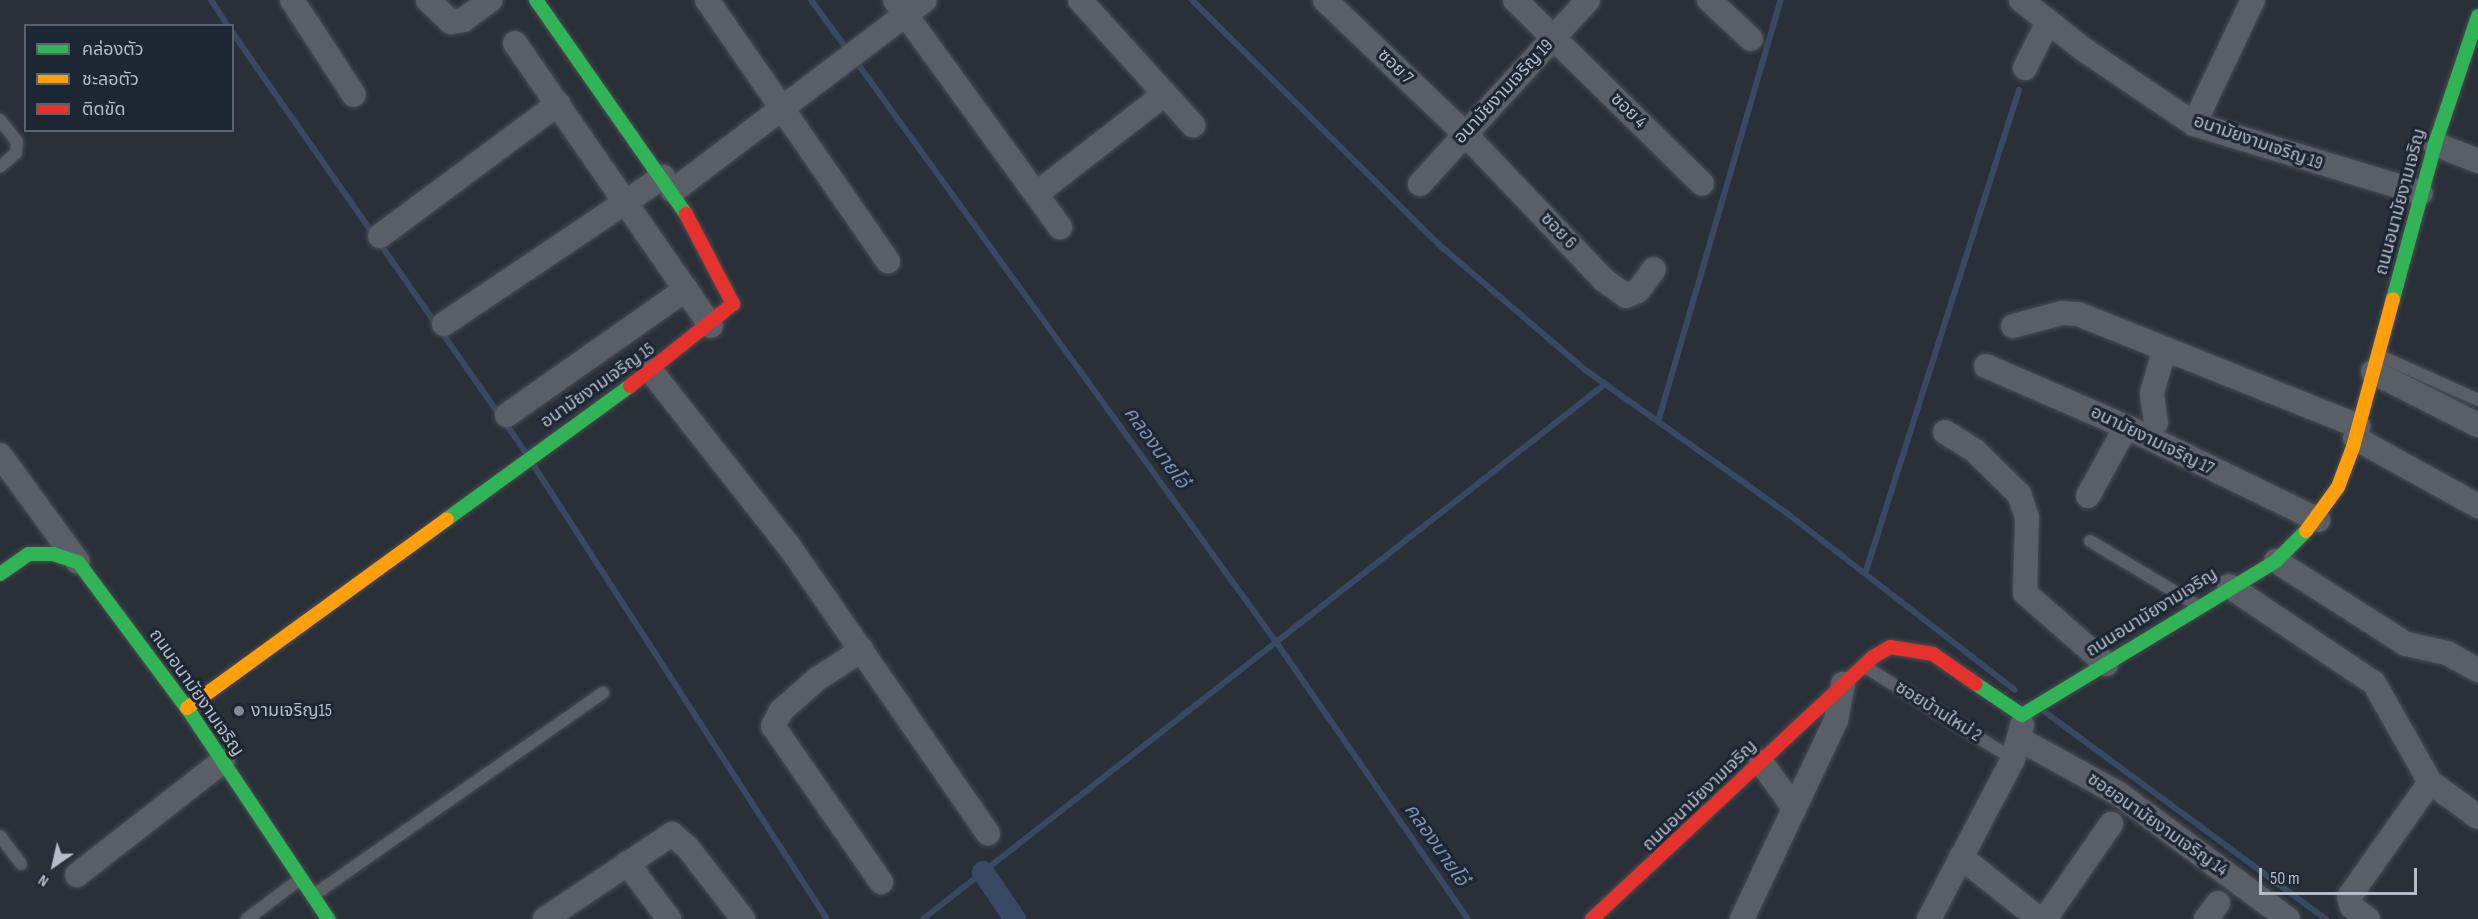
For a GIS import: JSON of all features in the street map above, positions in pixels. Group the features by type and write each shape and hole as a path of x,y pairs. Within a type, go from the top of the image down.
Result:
{"street":[{"path":"292,0 354,95"},
{"path":"428,0 451,21 463,20 491,0"},
{"name":"อนามัยงามเจริญ 15","path":"187,708 711,326 733,304 731,293 668,184 536,0"},
{"path":"707,0 888,261"},
{"path":"444,324 624,202 668,184 781,106 901,8 925,0"},
{"path":"1080,0 1193,125"},
{"name":"ซอย 7","path":"1325,0 1465,134"},
{"name":"ซอย 4","path":"1515,0 1702,184"},
{"name":"อนามัยงามเจริญ 19","path":"1420,184 1588,0"},
{"path":"1709,0 1751,39"},
{"name":"อนามัยงามเจริญ 19","path":"2021,0 2048,22 2194,124 2421,194"},
{"path":"2194,124 2253,0"},
{"path":"901,8 1060,227"},
{"name":"ถนนอนามัยงามเจริญ","path":"1592,919 1863,665 1890,647 1912,647 1933,654 2023,715 2048,702 2229,586 2276,561 2318,520 2338,487 2357,432 2435,144 2478,16"},
{"path":"2025,68 2048,22"},
{"path":"515,43 711,326"},
{"path":"1036,194 1165,94"},
{"path":"380,237 558,104"},
{"name":"ซอย 6","path":"1465,134 1604,280 1626,296 1638,291 1654,268"},
{"path":"2435,144 2478,161"},
{"path":"507,415 686,289"},
{"path":"2013,326 2062,313 2078,314 2357,432 2478,506"},
{"path":"2156,423 2151,393 2164,351"},
{"path":"2376,363 2478,425"},
{"name":"อนามัยงามเจริญ 17","path":"1986,366 2126,427 2318,520"},
{"path":"651,370 736,473 862,650 988,834"},
{"path":"2088,496 2126,427"},
{"path":"1945,432 1975,451 2019,494 2027,517 2025,593 2106,664"},
{"path":"0,455 78,562"},
{"path":"0,574 29,554 53,554 78,562"},
{"path":"2276,561 2406,644 2446,653 2478,670"},
{"name":"ถนนอนามัยงามเจริญ","path":"78,562 187,708 328,919"},
{"path":"2229,586 2374,684 2430,782 2478,816"},
{"path":"862,650 817,679 781,711 773,726 880,882"},
{"path":"1742,919 1836,720 1843,684"},
{"path":"1929,919 2017,749 2023,715"},
{"name":"ซอยอนามัยงามเจริญ 14","path":"2017,749 2119,794 2288,919"},
{"path":"77,875 223,761"},
{"path":"1761,762 1794,808"},
{"path":"2368,919 2352,907 2349,897 2430,782"},
{"path":"2045,919 2111,824"},
{"path":"545,919 654,842 677,836 743,919"},
{"path":"1961,857 2039,919"},
{"path":"627,863 669,919"}],"lane":[{"path":"0,120 17,141 16,153 0,167"},
{"path":"2376,363 2478,400"},
{"path":"2090,541 2198,605"},
{"name":"ซอยบ้านใหม่ 2","path":"1863,665 2017,749"},
{"path":"312,895 603,693"},
{"path":"0,836 21,864"},
{"path":"247,919 301,879"}],"waterway":[{"path":"211,0 227,24"},
{"name":"คลองนายโอ๋","path":"811,0 849,52"},
{"path":"1192,0 1443,248 1584,369 1788,514 2015,690"},
{"path":"1658,422 1781,0"},
{"path":"234,35 524,450"},
{"name":"คลองนายโอ๋","path":"855,60 1274,639 1468,919"},
{"path":"1865,574 2019,90"},
{"path":"923,919 1605,384"},
{"path":"534,466 827,919"},
{"path":"2045,712 2326,919"},
{"path":"983,872 1015,919"}],"traffic: fast":[{"path":"536,0 686,214"},
{"path":"2393,299 2435,144 2478,16"},
{"path":"447,519 630,386"},
{"path":"1976,684 2022,715 2276,561 2306,531"},
{"path":"0,574 29,554 53,554 78,562 187,708 328,919"}],"traffic: slow":[{"path":"2306,531 2338,487 2353,447 2393,299"},
{"path":"187,708 447,519"}],"traffic: jam":[{"path":"630,386 733,304 686,214"},
{"path":"1592,919 1873,657 1890,647 1933,654 1976,684"}],"place":[{"name":"งามเจริญ15","path":"239,711"}]}
